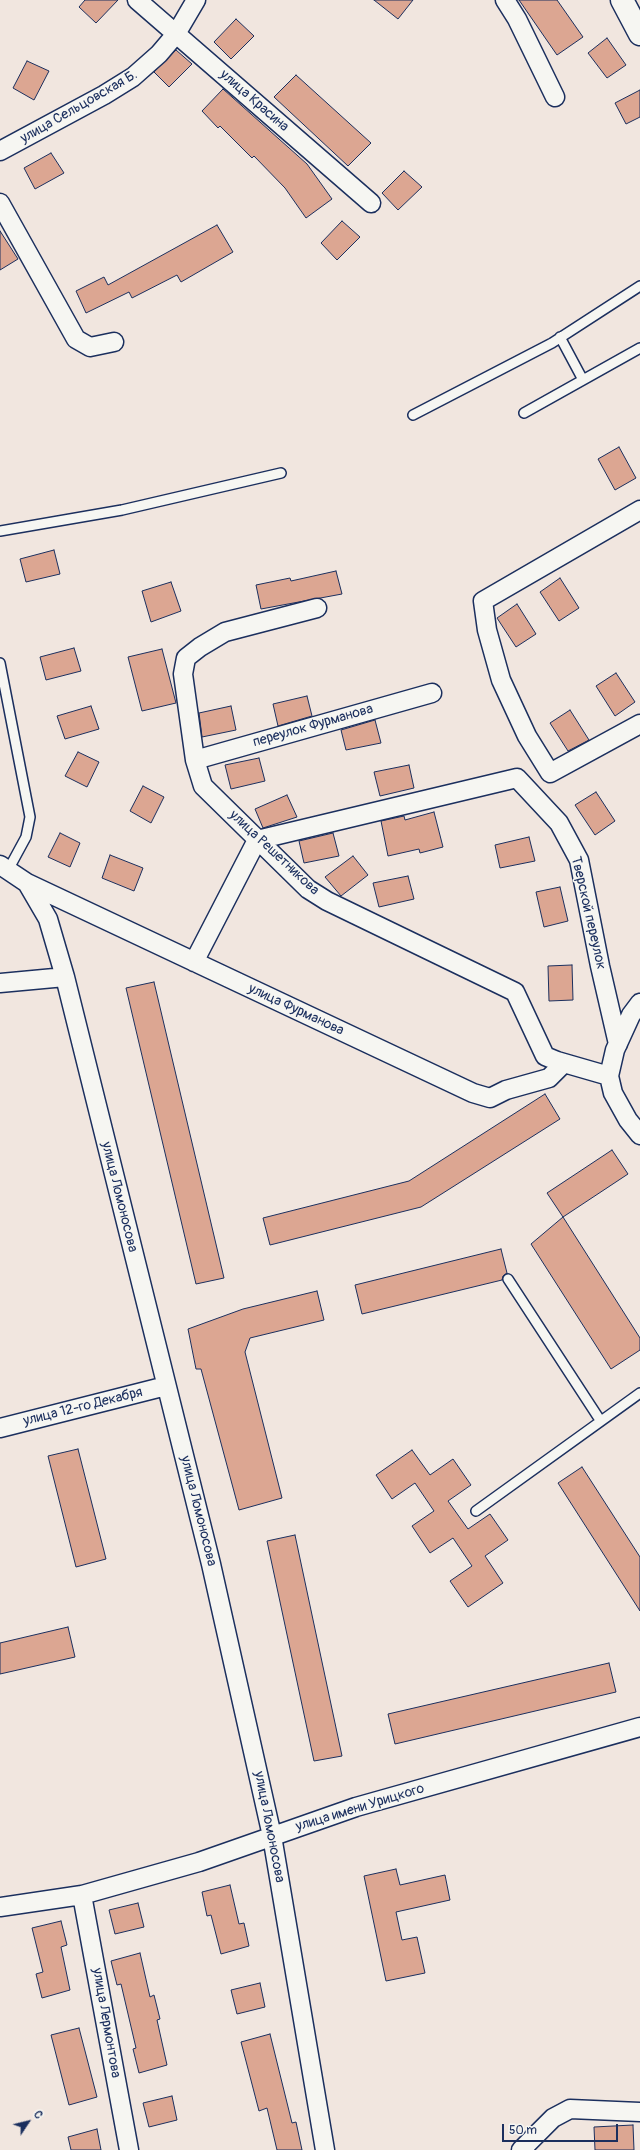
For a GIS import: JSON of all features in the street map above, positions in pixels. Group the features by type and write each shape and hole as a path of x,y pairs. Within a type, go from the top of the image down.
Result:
{"street":[{"name":"улица Красина","path":"137,0 371,203"},
{"name":"улица Сельцовская Б.","path":"5,144 133,77 159,54 176,34 196,0"},
{"path":"505,0 517,19 555,97"},
{"path":"622,0 640,34"},
{"path":"0,203 76,338 90,347 114,342"},
{"path":"640,510 483,601 487,630 501,680 527,736 550,773 640,724"},
{"name":"улица Решетникова","path":"317,608 225,632 200,647 186,658 183,674 195,760 203,786 308,889 327,901 515,992 545,1056 609,1076"},
{"name":"переулок Фурманова","path":"195,760 432,693"},
{"name":"Тверской переулок","path":"257,840 517,778 559,823 578,860 618,1044"},
{"path":"194,962 257,840"},
{"name":"улица Фурманова","path":"4,868 27,884 465,1090 490,1098 506,1090 549,1078 564,1063"},
{"name":"улица Ломоносова","path":"27,884 48,919 65,977 166,1386 212,1564 272,1836 325,2150"},
{"path":"0,983 65,977"},
{"path":"640,1003 631,1015 618,1044 609,1076 613,1093 628,1120 640,1136"},
{"name":"улица 12-го Декабря","path":"0,1428 166,1386"},
{"name":"улица имени Урицкого","path":"0,1907 82,1895 199,1862 356,1807 640,1727"},
{"name":"улица Лермонтова","path":"82,1895 129,2150"},
{"path":"522,2150 552,2118 570,2109 640,2112"}],"lane":[{"path":"413,415 560,337 640,286"},
{"path":"560,337 583,380"},
{"path":"524,414 640,348"},
{"path":"0,530 122,510 281,473"},
{"path":"0,664 30,817 26,838 4,868"},
{"path":"508,1279 600,1420"},
{"path":"476,1511 600,1420 640,1393"}],"building":[{"path":"85,0 118,0 96,23 79,7"},
{"path":"374,0 413,0 398,19"},
{"path":"519,0 557,0 583,37 557,55"},
{"path":"236,19 254,36 231,59 214,42"},
{"path":"607,38 626,65 607,78 588,53"},
{"path":"176,50 192,64 169,87 154,72"},
{"path":"27,61 49,71 34,100 13,88"},
{"path":"296,75 371,143 348,166 274,97"},
{"path":"223,89 307,164 332,199 306,218 285,188 254,156 252,158 220,126 218,128 202,111"},
{"path":"640,90 640,117 626,124 615,103"},
{"path":"51,153 64,173 35,189 24,168"},
{"path":"404,171 422,187 398,210 382,193"},
{"path":"342,221 360,237 337,260 321,243"},
{"path":"217,225 233,252 181,282 177,275 132,298 129,292 86,313 76,291 104,277 108,285"},
{"path":"0,231 18,259 0,270"},
{"path":"619,447 636,478 615,490 598,459"},
{"path":"54,550 60,574 26,582 20,559"},
{"path":"336,571 342,594 261,609 256,585 290,578 291,581"},
{"path":"560,578 579,608 559,621 540,592"},
{"path":"171,582 181,611 151,622 142,591"},
{"path":"517,604 536,634 516,647 497,618"},
{"path":"74,648 81,671 46,680 40,657"},
{"path":"162,649 176,703 142,711 128,657"},
{"path":"616,673 635,702 615,716 596,686"},
{"path":"307,696 312,716 278,726 273,704"},
{"path":"91,706 99,729 65,739 57,716"},
{"path":"231,706 236,730 202,737 199,713"},
{"path":"570,710 589,740 568,751 550,723"},
{"path":"375,720 381,743 346,750 341,730"},
{"path":"78,752 99,762 87,787 65,776"},
{"path":"259,758 265,781 231,789 225,765"},
{"path":"409,765 414,788 380,796 374,772"},
{"path":"143,786 164,797 151,823 130,811"},
{"path":"596,792 615,821 595,835 575,805"},
{"path":"287,795 297,817 263,828 255,809"},
{"path":"434,812 443,847 420,853 419,849 388,856 381,821 404,816 405,820"},
{"path":"60,833 80,843 70,867 48,857"},
{"path":"333,833 339,856 304,863 299,841"},
{"path":"529,837 535,861 500,868 495,845"},
{"path":"110,855 143,868 134,891 102,878"},
{"path":"353,856 368,875 341,896 325,877"},
{"path":"408,876 414,899 379,907 373,883"},
{"path":"560,887 568,921 544,927 536,892"},
{"path":"572,965 573,1000 549,1001 548,966"},
{"path":"154,982 224,1278 196,1284 126,988"},
{"path":"545,1094 560,1119 421,1207 270,1245 263,1218 409,1181"},
{"path":"612,1150 628,1174 563,1217 547,1193"},
{"path":"563,1217 640,1338 640,1350 611,1369 531,1244"},
{"path":"501,1249 507,1273 503,1276 502,1280 362,1314 355,1285"},
{"path":"317,1291 324,1320 250,1338 245,1352 282,1498 239,1510 201,1369 196,1369 188,1329 243,1309"},
{"path":"78,1449 106,1559 76,1567 48,1456"},
{"path":"412,1450 430,1475 453,1459 471,1485 448,1501 468,1529 490,1514 508,1540 485,1556 503,1583 468,1607 450,1581 472,1566 453,1538 430,1553 412,1526 434,1511 415,1483 392,1499 376,1475"},
{"path":"582,1467 640,1557 640,1611 558,1483"},
{"path":"295,1535 342,1756 314,1761 267,1541"},
{"path":"68,1627 75,1657 0,1674 0,1643"},
{"path":"609,1663 616,1692 395,1744 388,1714"},
{"path":"396,1869 400,1885 445,1875 450,1900 396,1912 402,1940 417,1937 425,1973 386,1981 364,1876"},
{"path":"230,1885 239,1924 244,1923 249,1946 221,1954 211,1915 207,1916 202,1892"},
{"path":"138,1903 144,1927 115,1934 109,1910"},
{"path":"61,1921 67,1945 61,1947 70,1990 42,1998 36,1974 43,1972 32,1928"},
{"path":"140,1953 150,1997 154,1995 160,2019 157,2020 167,2065 139,2073 133,2049 136,2048 121,1984 117,1985 111,1961"},
{"path":"260,1983 265,2007 237,2014 231,1990"},
{"path":"79,2028 97,2097 69,2105 51,2035"},
{"path":"270,2034 292,2123 296,2122 302,2150 277,2150 267,2108 259,2111 241,2042"},
{"path":"172,2096 177,2120 149,2127 143,2103"},
{"path":"633,2125 634,2150 595,2150 594,2127"},
{"path":"97,2129 101,2150 71,2150 68,2137"}]}
